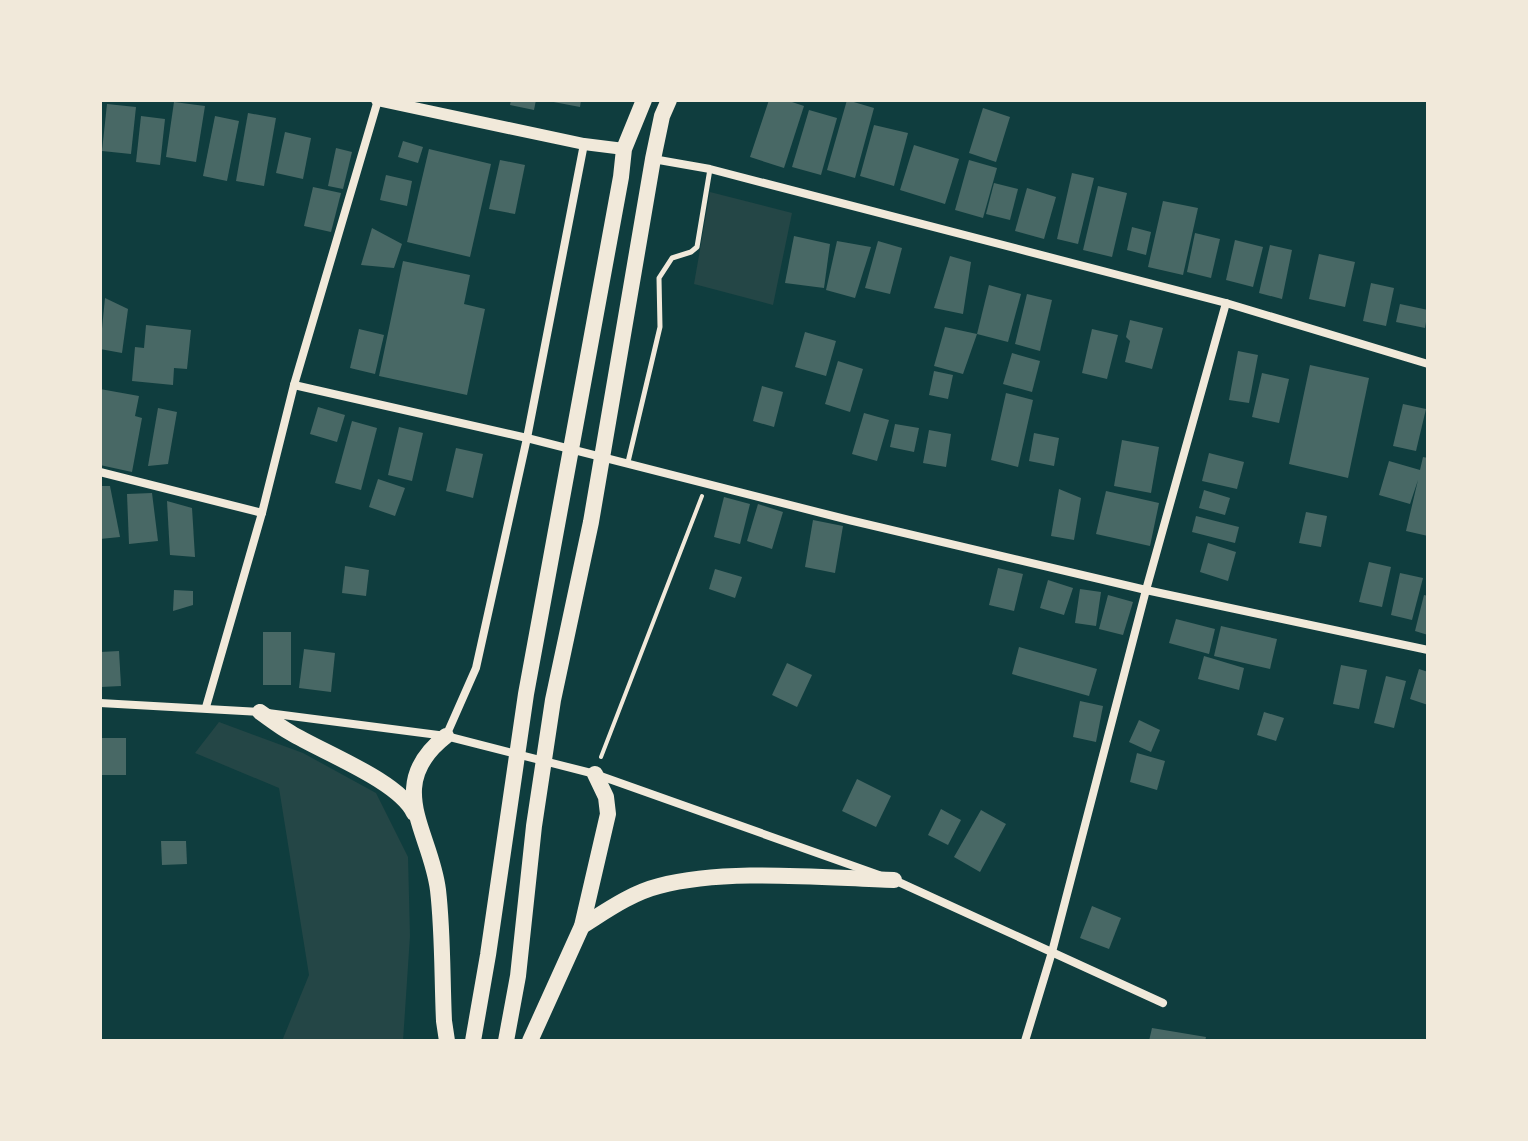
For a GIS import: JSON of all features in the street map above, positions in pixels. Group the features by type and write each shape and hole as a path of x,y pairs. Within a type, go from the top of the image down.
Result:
{"main road":[{"path":"473,1041 526,694 624,149 644,100"},
{"path":"506,1041 518,976 534,826 553,700 591,522 653,159 662,116 669,100"},
{"path":"260,712 399,795 415,814"},
{"path":"446,736 421,760 414,794 415,814 438,888 447,1041"},
{"path":"530,1041 582,926 608,814 606,797 595,774"},
{"path":"582,926 620,902 657,886 707,878 894,880"}],"street":[{"path":"206,707 262,513 294,385 377,100 584,144 624,149"},
{"path":"446,736 476,668 527,438 584,144"},
{"path":"653,159 710,169 1226,303 1428,364"},
{"path":"1025,1041 1052,952 1146,590 1226,303"},
{"path":"294,385 628,462 849,520 1146,590 1428,650"},
{"path":"100,472 262,513"},
{"path":"100,703 260,712 446,736 595,774 894,880 1163,1003"}],"lane":[{"path":"628,462 660,327 659,278 672,258 697,247 710,169"}],"path":[{"path":"595,774 707,483"}],"shaded area":[{"path":"710,192 792,213 773,305 694,284"},
{"path":"219,722 303,753 376,793 408,857 410,936 403,1041 282,1041 309,975 279,788 195,753"}],"building":[{"path":"511,100 536,100 534,110 510,105"},
{"path":"543,100 581,100 580,107"},
{"path":"769,100 786,100 804,106 784,168 750,157"},
{"path":"847,100 874,108 855,178 827,170"},
{"path":"174,102 205,106 196,162 166,157"},
{"path":"107,104 136,107 131,154 102,151"},
{"path":"983,108 1010,117 996,162 969,153"},
{"path":"809,110 837,118 821,175 792,167"},
{"path":"248,113 276,118 264,186 236,181"},
{"path":"141,116 165,119 160,165 136,162"},
{"path":"215,116 239,121 227,181 203,176"},
{"path":"874,125 908,133 894,186 860,176"},
{"path":"285,132 311,138 303,179 276,173"},
{"path":"403,141 423,147 418,163 398,157"},
{"path":"914,145 959,159 945,204 900,190"},
{"path":"336,148 352,152 343,189 328,186"},
{"path":"429,149 491,164 470,257 407,242"},
{"path":"500,160 525,165 515,214 489,209"},
{"path":"969,160 997,168 983,218 955,210"},
{"path":"1072,173 1094,178 1078,244 1057,239"},
{"path":"386,175 412,181 407,206 380,200"},
{"path":"994,183 1018,189 1010,220 986,214"},
{"path":"1098,186 1127,193 1112,257 1083,250"},
{"path":"313,187 341,193 331,232 304,226"},
{"path":"1027,188 1056,197 1044,239 1015,231"},
{"path":"1163,201 1198,208 1183,275 1148,267"},
{"path":"1132,227 1151,232 1146,255 1127,250"},
{"path":"372,228 402,244 394,268 361,265"},
{"path":"1195,233 1220,239 1211,278 1187,272"},
{"path":"794,236 830,244 824,288 785,283"},
{"path":"1235,240 1263,247 1253,287 1226,280"},
{"path":"837,241 871,247 855,298 826,290"},
{"path":"878,241 902,248 890,294 865,288"},
{"path":"1270,245 1292,250 1282,299 1259,293"},
{"path":"1319,254 1355,262 1345,307 1309,299"},
{"path":"950,256 971,262 963,314 934,308"},
{"path":"403,261 470,275 464,304 485,309 467,395 379,376"},
{"path":"1371,283 1394,288 1386,326 1363,321"},
{"path":"989,285 1021,294 1008,342 977,334"},
{"path":"1027,294 1052,300 1040,351 1015,344"},
{"path":"105,298 128,309 122,353 100,349"},
{"path":"1400,304 1428,310 1425,328 1396,322"},
{"path":"1130,320 1163,328 1152,369 1125,362 1130,341 1126,337"},
{"path":"146,325 191,330 187,369 174,368 173,385 132,381 135,347 144,348"},
{"path":"945,327 977,334 963,374 934,366"},
{"path":"359,329 384,335 375,374 350,368"},
{"path":"1092,329 1118,335 1107,379 1082,373"},
{"path":"805,332 836,341 826,376 795,367"},
{"path":"1238,351 1258,355 1249,403 1229,400"},
{"path":"1012,353 1040,361 1032,392 1003,384"},
{"path":"838,361 863,369 850,412 825,404"},
{"path":"1310,365 1369,378 1348,478 1289,464"},
{"path":"934,371 953,375 948,399 929,395"},
{"path":"1262,373 1289,379 1279,423 1252,417"},
{"path":"762,386 783,392 774,427 753,421"},
{"path":"100,389 139,396 135,416 142,418 132,472 100,465"},
{"path":"1006,393 1033,400 1018,467 991,460"},
{"path":"1403,404 1426,409 1416,451 1393,446"},
{"path":"318,407 345,415 337,442 310,434"},
{"path":"158,408 177,412 168,464 148,466"},
{"path":"864,413 889,420 877,461 852,454"},
{"path":"352,421 377,428 361,490 335,483"},
{"path":"895,424 919,428 914,452 890,447"},
{"path":"399,427 423,433 412,481 388,475"},
{"path":"929,430 951,434 946,467 923,463"},
{"path":"1034,433 1059,438 1054,466 1029,461"},
{"path":"1122,440 1159,447 1151,493 1114,486"},
{"path":"456,448 483,454 473,498 446,491"},
{"path":"1209,453 1244,462 1237,489 1202,481"},
{"path":"1423,457 1428,458 1428,536 1406,531 1418,480 1410,504 1379,495 1389,461 1420,470"},
{"path":"378,479 405,488 395,516 369,507"},
{"path":"100,486 110,486 120,537 100,539"},
{"path":"1059,489 1081,498 1074,540 1051,536"},
{"path":"1204,490 1230,498 1225,515 1199,508"},
{"path":"1106,491 1159,503 1150,546 1096,534"},
{"path":"152,493 158,541 129,544 127,494"},
{"path":"724,497 750,504 740,544 714,537"},
{"path":"167,501 192,508 195,557 170,555"},
{"path":"758,504 783,512 772,549 747,541"},
{"path":"1306,512 1327,516 1321,547 1299,543"},
{"path":"1196,516 1239,527 1235,543 1192,532"},
{"path":"813,520 843,526 835,573 805,567"},
{"path":"1208,543 1236,552 1228,581 1200,572"},
{"path":"1369,562 1391,567 1382,607 1359,602"},
{"path":"345,566 369,570 366,596 342,593"},
{"path":"998,568 1023,574 1014,611 989,605"},
{"path":"715,569 742,577 735,598 709,589"},
{"path":"1400,573 1423,578 1412,620 1391,615"},
{"path":"1048,580 1073,588 1064,615 1040,608"},
{"path":"1080,589 1101,592 1096,626 1075,623"},
{"path":"174,590 193,591 193,605 173,611"},
{"path":"1108,595 1133,602 1123,635 1099,629"},
{"path":"1424,595 1428,596 1428,635 1415,631"},
{"path":"1176,619 1215,629 1209,654 1169,643"},
{"path":"1221,626 1277,639 1270,669 1214,656"},
{"path":"263,632 291,632 291,685 263,685"},
{"path":"1019,647 1097,669 1089,696 1012,674"},
{"path":"304,649 335,653 331,692 299,688"},
{"path":"119,651 121,686 101,687 100,652"},
{"path":"1204,656 1244,668 1239,690 1198,679"},
{"path":"787,663 812,675 797,707 772,695"},
{"path":"1341,665 1367,670 1359,709 1333,704"},
{"path":"1419,669 1428,672 1428,705 1410,699"},
{"path":"1386,676 1406,681 1394,728 1374,723"},
{"path":"1080,701 1103,706 1096,742 1073,737"},
{"path":"1264,712 1284,718 1276,741 1257,735"},
{"path":"1139,720 1160,730 1151,752 1129,742"},
{"path":"100,738 126,738 126,775 101,775"},
{"path":"1137,753 1165,761 1157,790 1130,782"},
{"path":"857,779 891,796 876,827 842,811"},
{"path":"941,809 961,820 948,845 928,835"},
{"path":"981,810 1006,824 980,872 954,857"},
{"path":"161,841 186,841 187,864 162,865"},
{"path":"1092,906 1121,918 1109,949 1080,938"},
{"path":"1152,1028 1206,1037 1205,1041 1149,1041"}]}
